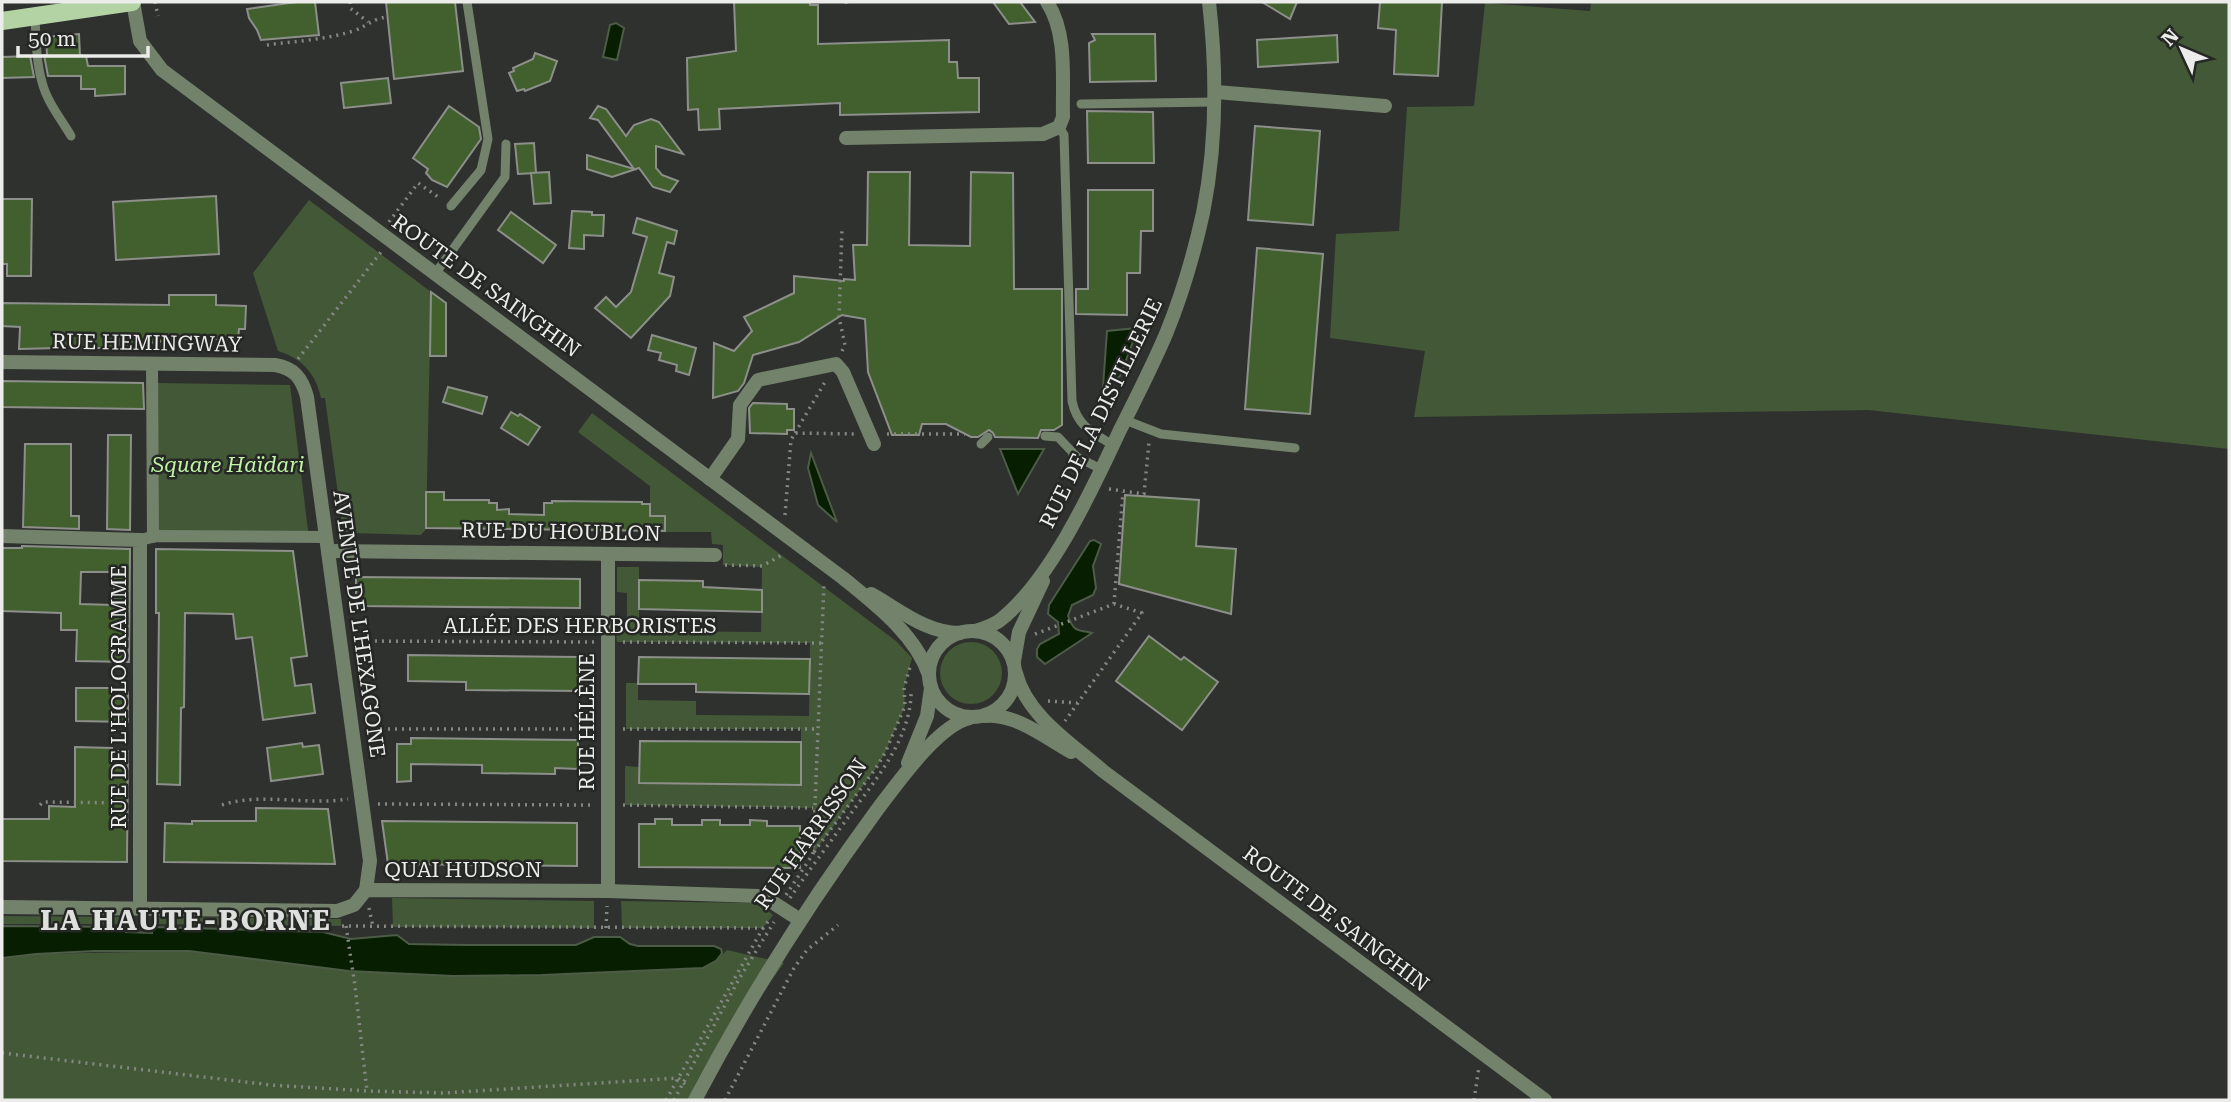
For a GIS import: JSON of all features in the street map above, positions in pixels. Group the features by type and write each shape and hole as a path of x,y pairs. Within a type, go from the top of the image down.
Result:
{"main road":[{"path":"2,20 132,2"}],"street":[{"name":"ROUTE DE SAINGHIN","path":"132,2 140,41 162,70 847,581 913,642 921,653 930,682"},
{"path":"846,138 1043,134 1059,127 1063,117 1060,38 1058,25 1047,2"},
{"name":"RUE DE LA DISTILLERIE","path":"968,632 995,624 1006,615 1031,587 1056,551 1101,469 1166,334 1190,263 1208,185 1215,97 1209,2"},
{"path":"1215,97 1385,106"},
{"name":"RUE HEMINGWAY","path":"2,362 275,365 290,369"},
{"path":"152,364 146,538 326,544"},
{"path":"710,479 738,439 740,405 758,380 836,364 843,372 872,439"},
{"name":"AVENUE DE L'HEXAGONE","path":"290,369 302,380 307,397 369,861 366,890"},
{"name":"RUE DE L'HOLOGRAMME","path":"2,536 146,538 140,908"},
{"name":"RUE DU HOUBLON","path":"326,544 715,555"},
{"name":"RUE DE LA DISTILLERIE","path":"1015,667 1019,632 1056,551"},
{"name":"RUE HÉLÈNE","path":"608,554 608,891"},
{"name":"ROUTE DE SAINGHIN","path":"847,581 928,627 948,633 968,632"},
{"path":"968,632 987,634 999,640 1008,649 1015,667 1014,686 1005,703 995,711 976,717 957,715 946,709 930,682 931,663 936,651 944,641 968,632"},
{"name":"ROUTE DE SAINGHIN","path":"1015,667 1022,693 1028,701 1064,738 1103,771 1545,1100"},
{"name":"RUE HARRISSON","path":"898,782 920,738 927,716 930,682"},
{"name":"ROUTE DE SAINGHIN","path":"976,717 993,715 1013,720 1103,771"},
{"name":"RUE HARRISSON","path":"696,1097 800,920 847,851 898,782 944,731 955,723 976,717"},
{"name":"QUAI HUDSON","path":"2,907 337,911 354,905 366,890 608,891 746,895 769,900 800,920"}],"lane":[{"path":"451,206 481,170 488,139 467,2"},
{"path":"35,16 42,84 71,136"},
{"path":"1081,104 1215,97"},
{"path":"1059,127 1064,135 1072,401 1077,419 1084,427 1113,445"},
{"path":"435,274 505,177 506,144"},
{"path":"1125,420 1161,434 1295,448"},
{"path":"1045,436 1058,437 1073,455 1101,469"}],"path":[{"path":"155,2 158,16"},
{"path":"350,2 350,8 369,23"},
{"path":"267,45 342,34 360,28 372,19 388,17"},
{"path":"389,222 418,183 451,206"},
{"path":"785,517 791,440 845,345 839,317 842,229"},
{"path":"290,369 381,252"},
{"path":"1110,489 1144,494 1150,430"},
{"path":"796,433 872,439 965,434"},
{"path":"1114,604 1123,492"},
{"path":"715,555 720,565 762,566 782,555 782,552"},
{"path":"813,854 824,583"},
{"path":"1026,638 1114,604 1142,613 1084,698 1077,703 1063,723"},
{"name":"ALLÉE DES HERBORISTES","path":"340,641 821,643"},
{"path":"780,907 813,854 885,752 905,706 904,688 912,658"},
{"name":"RUE HARRISSON","path":"666,1100 764,929 884,765 898,741 910,711 911,694 930,682"},
{"path":"1044,706 1049,700 1077,703"},
{"path":"352,729 817,729"},
{"path":"222,805 237,800 327,803 361,800 813,808"},
{"path":"40,805 43,802 140,803"},
{"path":"607,928 608,891"},
{"name":"RUE HARRISSON","path":"674,1100 780,907"},
{"path":"725,1100 794,968 807,950 838,925"},
{"path":"346,926 367,1091"},
{"path":"393,927 764,929"},
{"path":"2,1053 271,1085 367,1091 444,1093 678,1079 696,1097"},
{"path":"1474,1100 1477,1077 1484,1056"}],"green space":[{"path":"1591,2 2229,2 2229,449 1868,410 1414,417 1425,351 1330,338 1336,234 1399,231 1407,107 1474,106 1485,3 1590,11"},
{"path":"309,200 431,292 426,529 421,535 351,533 351,547 345,546 325,398 321,398 316,382 307,368 278,351 253,273"},
{"name":"Square Haïdari","path":"157,383 290,385 309,538 156,536"},
{"path":"592,413 896,641 912,658 904,688 905,706 885,753 813,854 813,808 625,805 625,766 639,767 640,783 801,785 801,729 626,729 626,683 638,683 638,700 696,701 696,715 809,716 810,643 617,642 616,631 627,631 627,593 617,592 617,567 639,567 639,631 761,632 762,567 723,565 723,545 712,544 711,532 665,532 665,516 650,516 650,486 578,432"},
{"path":"971,642 993,651 1002,673 993,695 971,704 949,695 940,673 949,651"},
{"path":"392,898 594,901 594,928 393,927"},
{"path":"621,901 751,903 763,907 773,915 763,928 622,928"},
{"path":"2,916 125,917 125,924 2,924"},
{"path":"153,917 341,919 341,926 153,924"},
{"path":"727,950 784,963 698,1082 689,1100 2,1100 2,958 36,954 189,951 409,974 453,976 703,968 716,961"}],"shaded area":[{"path":"616,23 624,28 617,60 603,57 610,25"},
{"path":"1138,328 1120,376 1103,387 1107,331"},
{"path":"1000,449 1044,449 1018,494"},
{"path":"811,453 837,522 818,505 808,468"},
{"path":"1090,541 1101,544 1093,566 1096,588 1093,595 1072,605 1068,616 1075,628 1092,633 1045,664 1037,657 1037,649 1040,644 1059,634 1058,622 1048,614 1049,605"},
{"path":"2,926 126,927 126,932 152,933 153,927 323,932 351,939 397,935 409,944 464,945 576,945 594,937 620,937 638,946 714,946 721,949 722,953 716,961 703,968 453,976 349,971 189,951 94,951 2,958"}],"building":[{"path":"315,2 319,35 261,40 247,9"},
{"path":"386,2 455,2 463,71 394,79"},
{"path":"734,2 810,2 810,5 818,5 818,44 949,40 949,62 957,62 958,78 979,78 979,112 840,115 840,103 719,109 720,129 699,130 698,109 688,110 687,58 736,51"},
{"path":"993,2 1020,2 1035,22 1009,24"},
{"path":"1262,2 1297,2 1290,19"},
{"path":"1380,2 1442,2 1438,76 1394,74 1396,30 1378,28"},
{"path":"79,34 80,56 86,56 88,66 125,66 125,94 95,96 95,89 81,89 81,76 48,76 44,55 47,55 46,37"},
{"path":"1092,34 1155,34 1156,81 1090,82 1089,43 1095,40"},
{"path":"1337,35 1338,62 1258,67 1257,40"},
{"path":"535,53 557,61 550,81 525,91 517,91 509,73 514,71 513,68 533,59"},
{"path":"30,56 34,77 2,78 2,57"},
{"path":"388,78 391,103 344,108 341,83"},
{"path":"449,106 479,127 481,139 447,187 432,180 426,173 428,169 413,158"},
{"path":"598,106 606,109 626,136 634,125 651,119 659,122 683,154 656,146 656,168 662,175 678,181 670,192 653,187 639,168 612,177 587,169 587,155 634,169 598,120 590,118"},
{"path":"1087,111 1153,112 1154,163 1088,163"},
{"path":"1255,126 1320,131 1313,225 1248,220"},
{"path":"534,143 536,173 518,174 515,144"},
{"path":"549,172 551,203 534,204 531,173"},
{"path":"868,172 910,172 909,245 970,246 971,172 1013,173 1014,289 1062,289 1062,425 1054,430 1041,430 1038,438 995,437 989,430 978,437 971,437 946,424 922,424 919,435 892,435 868,372 865,319 842,315 799,342 753,355 744,383 738,391 713,398 714,343 734,351 752,331 744,317 794,293 794,276 855,280 853,245 867,245"},
{"path":"1088,190 1153,190 1153,231 1141,231 1140,273 1127,273 1127,315 1076,314 1076,289 1088,289"},
{"path":"216,196 219,254 116,260 113,202"},
{"path":"2,199 32,199 31,276 7,276 7,264 2,264"},
{"path":"572,211 604,215 603,236 584,235 584,249 569,248"},
{"path":"511,212 556,245 543,263 498,230"},
{"path":"637,218 677,231 674,244 667,242 659,273 674,277 670,296 631,338 595,308 606,297 616,307 631,292 647,237 633,233"},
{"path":"1257,248 1323,254 1310,414 1245,409"},
{"path":"431,292 446,303 446,356 430,356"},
{"path":"169,295 216,295 216,305 246,306 245,329 239,329 238,339 178,339 149,343 149,348 74,348 59,345 59,348 19,349 20,327 2,326 2,303 169,305"},
{"path":"652,335 696,348 689,375 676,371 677,365 659,360 661,353 648,350"},
{"path":"2,381 143,383 144,409 2,407"},
{"path":"448,387 487,397 482,414 443,402"},
{"path":"753,403 787,404 787,409 794,409 794,430 787,430 787,434 750,433 749,408"},
{"path":"511,412 518,416 520,414 540,427 528,445 501,428"},
{"path":"108,435 131,435 130,530 107,529"},
{"path":"25,444 71,444 71,516 79,516 79,529 23,527"},
{"path":"426,492 444,492 444,500 489,500 489,503 497,503 497,510 509,509 509,514 544,515 544,503 552,501 642,502 650,504 650,516 665,516 665,531 426,528"},
{"path":"1125,495 1199,500 1196,546 1236,549 1231,614 1119,584"},
{"path":"2,548 130,549 129,662 76,661 77,630 61,630 61,613 2,611","holes":["81,572 114,572 114,605 80,604"]},
{"path":"156,549 293,551 307,656 291,658 295,686 311,684 315,713 263,720 252,637 236,639 233,614 185,613 180,785 157,784 159,613 156,613"},
{"path":"356,577 580,579 580,608 356,606"},
{"path":"639,580 703,581 703,587 762,590 762,612 639,609"},
{"path":"1149,636 1181,660 1184,657 1218,682 1182,730 1116,681"},
{"path":"408,655 579,657 579,691 466,690 466,682 408,681"},
{"path":"639,657 810,659 809,694 696,692 696,684 638,684"},
{"path":"76,688 112,688 112,692 128,692 128,722 76,721"},
{"path":"411,738 578,740 578,769 555,768 555,774 482,773 482,765 411,764 411,781 397,782 397,744 411,744"},
{"path":"640,741 801,742 801,785 639,783"},
{"path":"302,743 303,747 319,745 323,774 271,781 267,748"},
{"path":"75,747 128,751 127,862 2,861 2,819 49,819 49,806 75,807"},
{"path":"256,808 328,809 335,864 164,862 165,823 256,821"},
{"path":"655,819 672,819 672,825 702,825 702,820 720,820 720,825 750,825 750,820 767,821 767,826 800,826 800,868 639,867 639,824 655,824"},
{"path":"382,821 577,823 577,866 388,864"}],"district":[{"name":"LA HAUTE-BORNE","path":"186,920"}]}
